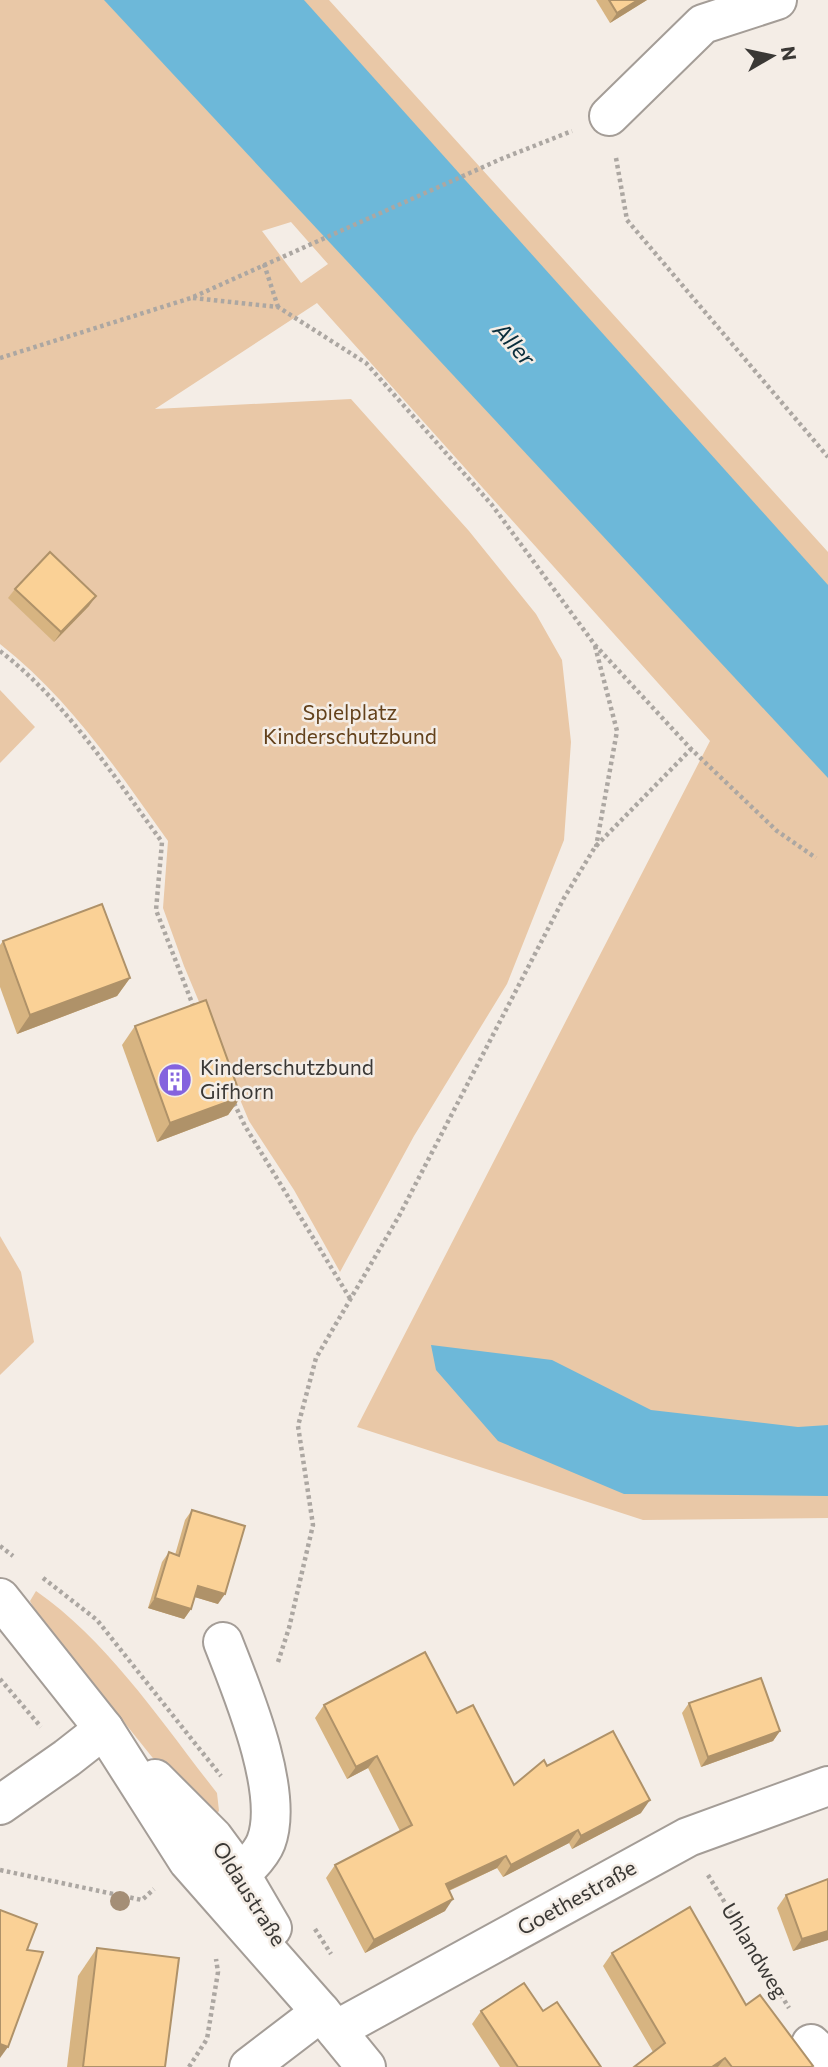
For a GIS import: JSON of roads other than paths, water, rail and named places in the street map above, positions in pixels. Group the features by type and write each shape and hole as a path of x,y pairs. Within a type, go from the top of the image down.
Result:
{"street":[{"path":"609,116 703,24 777,0"},
{"name":"Oldaustraße","path":"0,1598 104,1729 188,1861 230,1884 329,2021 366,2067"},
{"path":"223,1642 257,1729 271,1807 265,1843 230,1884"},
{"path":"0,1805 104,1729"},
{"name":"Goethestraße","path":"249,2067 329,2021 688,1837 828,1786"}],"water":[{"name":"Aller","path":"104,0 304,0 828,585 828,778"},
{"path":"431,1345 552,1360 651,1410 798,1427 828,1425 828,1496 624,1494 498,1441 436,1370"}],"place":[{"name":"Kinderschutzbund Gifhorn","path":"175,1080"}],"park label":[{"name":"Spielplatz Kinderschutzbund","path":"350,725"}]}
